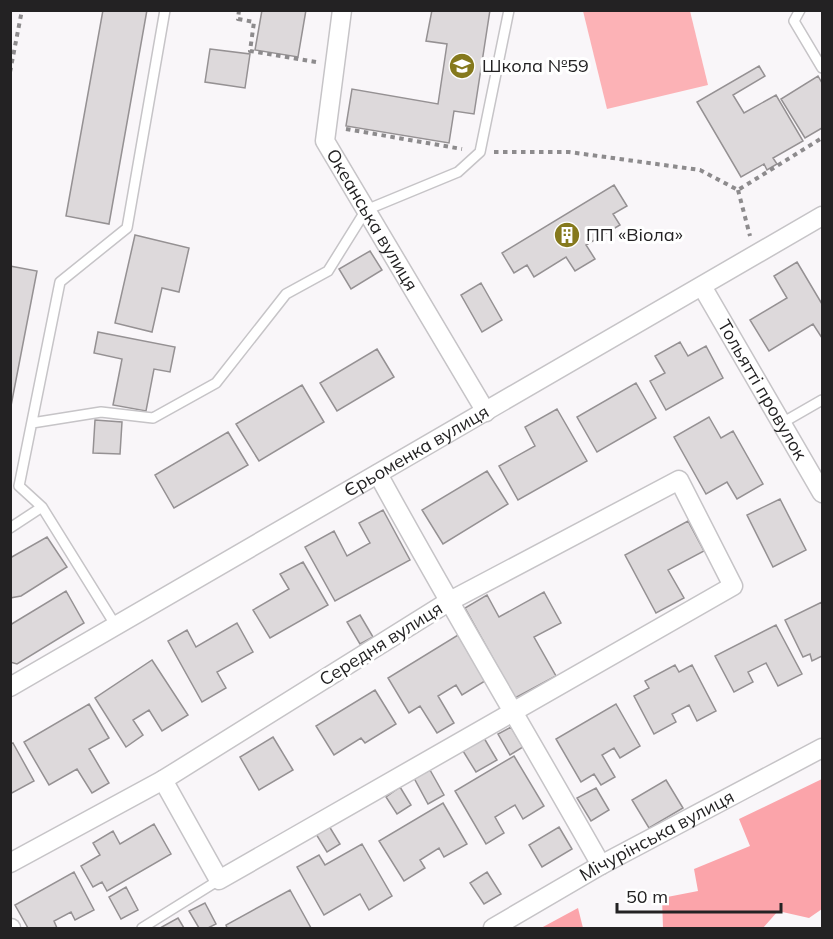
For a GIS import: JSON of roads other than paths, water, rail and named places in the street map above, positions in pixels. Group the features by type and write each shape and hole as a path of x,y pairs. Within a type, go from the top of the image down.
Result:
{"street":[{"name":"Океанська вулиця","path":"342,10 325,141 486,412"},
{"name":"Єрьоменка вулиця","path":"10,687 702,288 822,216"},
{"name":"Тольятті провулок","path":"702,288 822,493"},
{"path":"378,474 448,602 514,711 601,865"},
{"name":"Середня вулиця","path":"10,863 163,780 448,602 678,480 733,586 219,880"},
{"name":"Мічурінська вулиця","path":"493,928 601,865 822,748"},
{"path":"163,780 219,880"}],"lane":[{"path":"116,626 42,507 19,486 60,282 127,228 165,10"},
{"path":"32,423 100,412 153,418 216,383 286,294 328,271 366,210 458,172 480,152 509,10"},
{"path":"800,10 794,21 822,68"},
{"path":"782,423 822,400"},
{"path":"10,528 42,507"},
{"path":"142,928 219,880"}],"place":[{"name":"Школа №59","path":"462,66"},
{"name":"ПП «Віола»","path":"567,235"}]}
